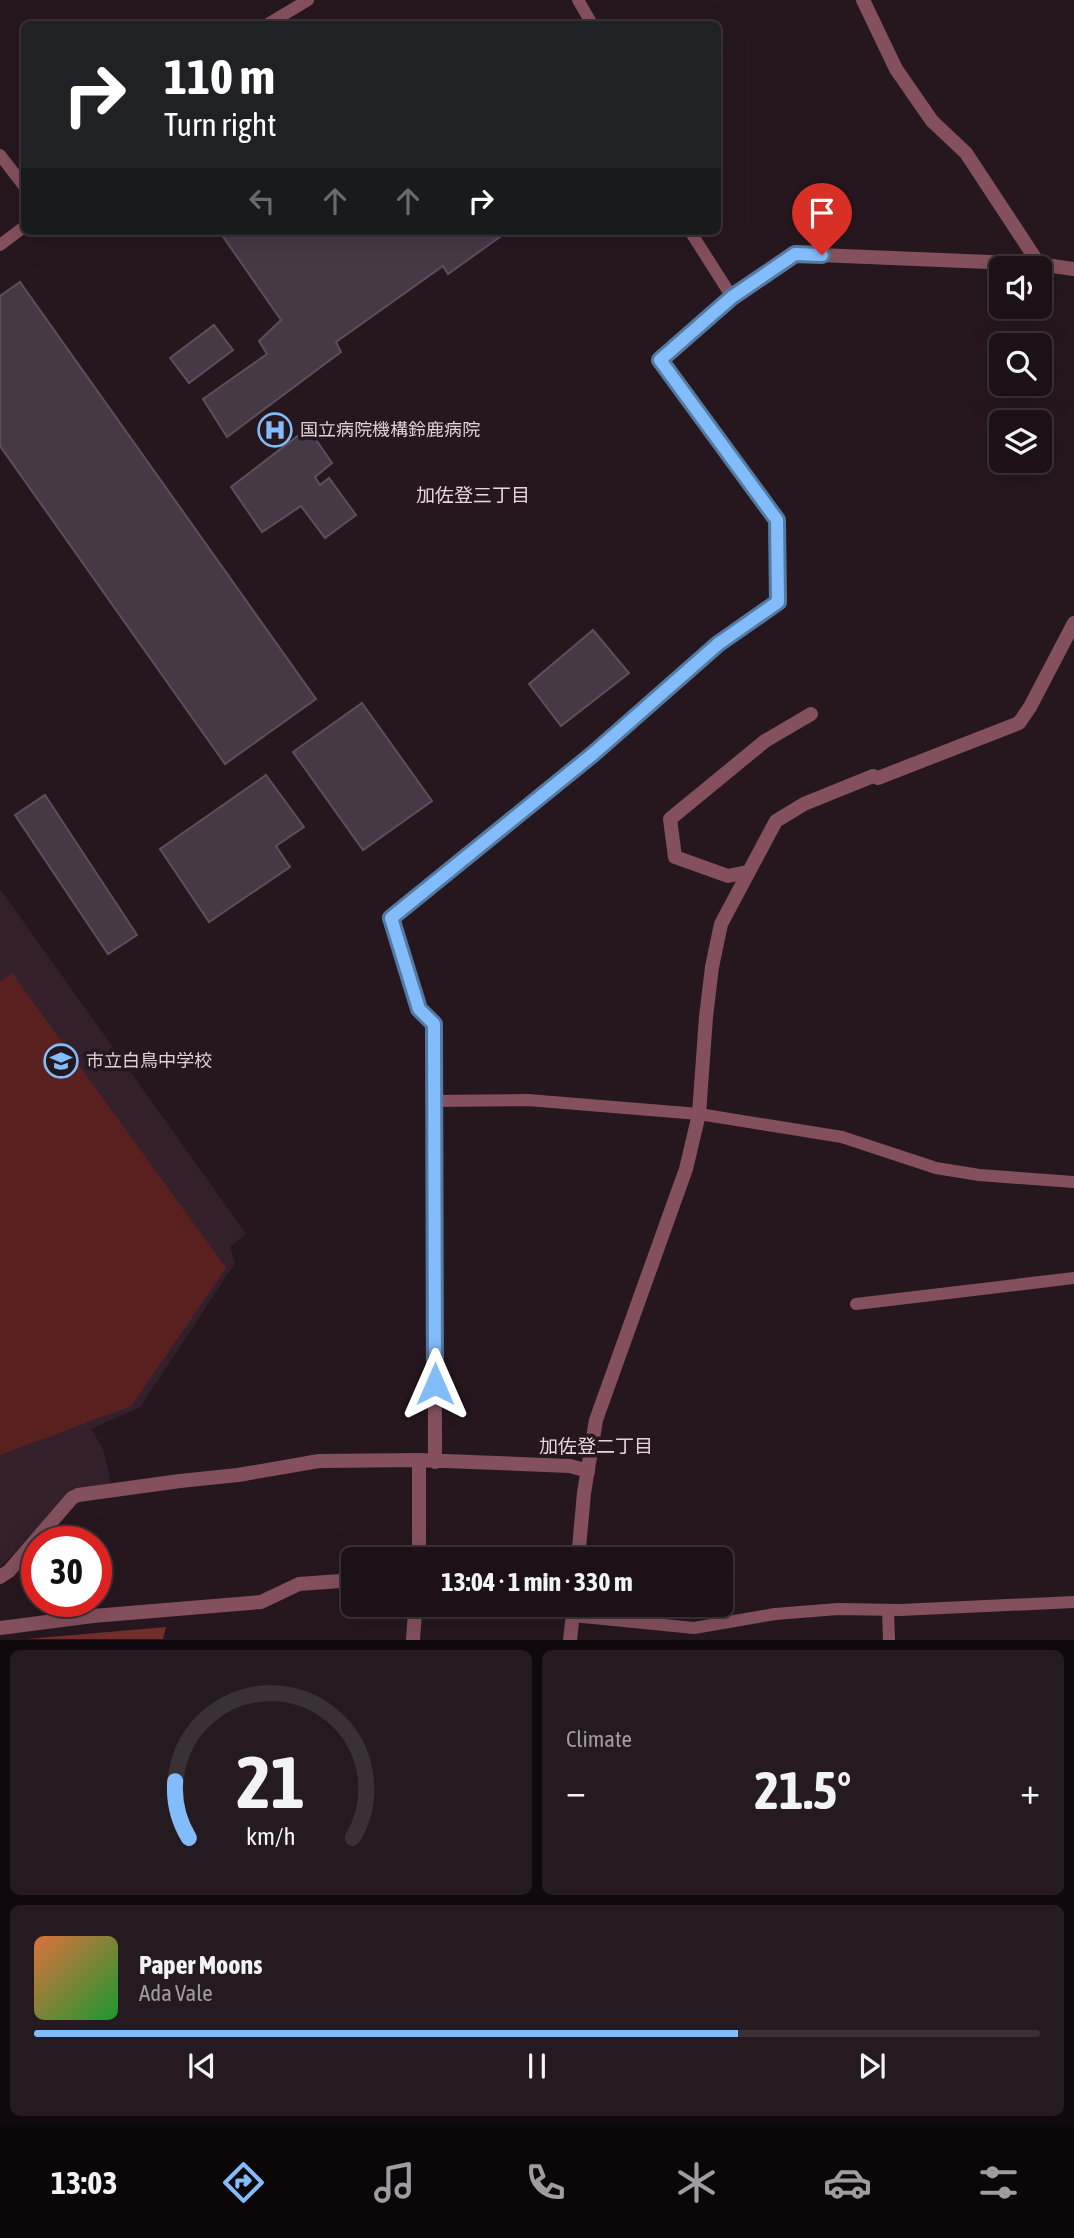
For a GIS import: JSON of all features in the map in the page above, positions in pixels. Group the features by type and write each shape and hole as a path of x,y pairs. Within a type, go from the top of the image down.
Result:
{"street":[{"path":"863,0 896,69 932,121 966,153 1034,256"},
{"path":"795,254 989,262"},
{"path":"1052,266 1074,269"},
{"path":"579,1547 596,1420 686,1169 699,1114 712,967 721,924 747,872 776,821 804,803 873,776 878,778 1019,723 1072,632"},
{"path":"747,872 728,876 675,858 670,819 765,741 811,714"},
{"path":"434,1024 435,1462"},
{"path":"0,1577 9,1571 72,1498 78,1496 238,1475 319,1461 419,1460 570,1466 588,1471"},
{"path":"419,1460 419,1547"},
{"path":"0,1628 93,1616 261,1602 299,1584 341,1581"},
{"path":"413,1640 415,1617"},
{"path":"570,1640 572,1617"}],"lane":[{"path":"273,21 308,0"},
{"path":"578,0 590,21"},
{"path":"0,155 21,182"},
{"path":"0,245 21,229"},
{"path":"693,235 732,297"},
{"path":"434,1024 419,1009 391,918 593,754 718,644 778,602 777,520 660,360 732,297 795,254"},
{"path":"433,1101 528,1100 699,1114 842,1137 936,1168 979,1175 1074,1182"},
{"path":"856,1304 1074,1278"},
{"path":"620,1617 694,1628 775,1614 838,1609 888,1610 1074,1602"},
{"path":"888,1610 889,1640"}],"shaded area":[{"name":"市立白鳥中学校","path":"0,889 246,1234 230,1247 235,1263 140,1407 91,1429 103,1449 111,1483 72,1490 39,1526 21,1526 21,1545 0,1568"},
{"name":"市立白鳥中学校","path":"12,973 226,1268 131,1406 0,1455 0,982"},
{"path":"166,1627 163,1639 26,1639"}],"building":[{"path":"222,235 503,235 448,274 443,266 336,342 341,352 227,437 203,399 267,354 259,341 281,320"},
{"path":"20,282 316,699 225,764 0,446 0,296"},
{"path":"214,325 233,350 189,383 170,358"},
{"path":"308,428 332,463 315,477 320,485 329,478 356,515 325,538 301,506 262,532 231,487"},
{"path":"593,630 629,673 561,726 529,684"},
{"path":"362,703 432,801 363,850 293,752"},
{"path":"266,775 304,827 276,846 290,867 209,922 160,849"},
{"path":"45,795 137,935 108,954 15,815"}],"place":[{"name":"国立病院機構鈴鹿病院","path":"275,430"},
{"name":"市立白鳥中学校","path":"61,1061"}],"district":[{"name":"加佐登三丁目","path":"473,495"},
{"name":"加佐登二丁目","path":"596,1446"}],"route":[{"path":"435,1384 434,1024 419,1009 391,918 593,754 718,644 778,602 777,520 660,360 732,297 795,254 822,255"}]}
